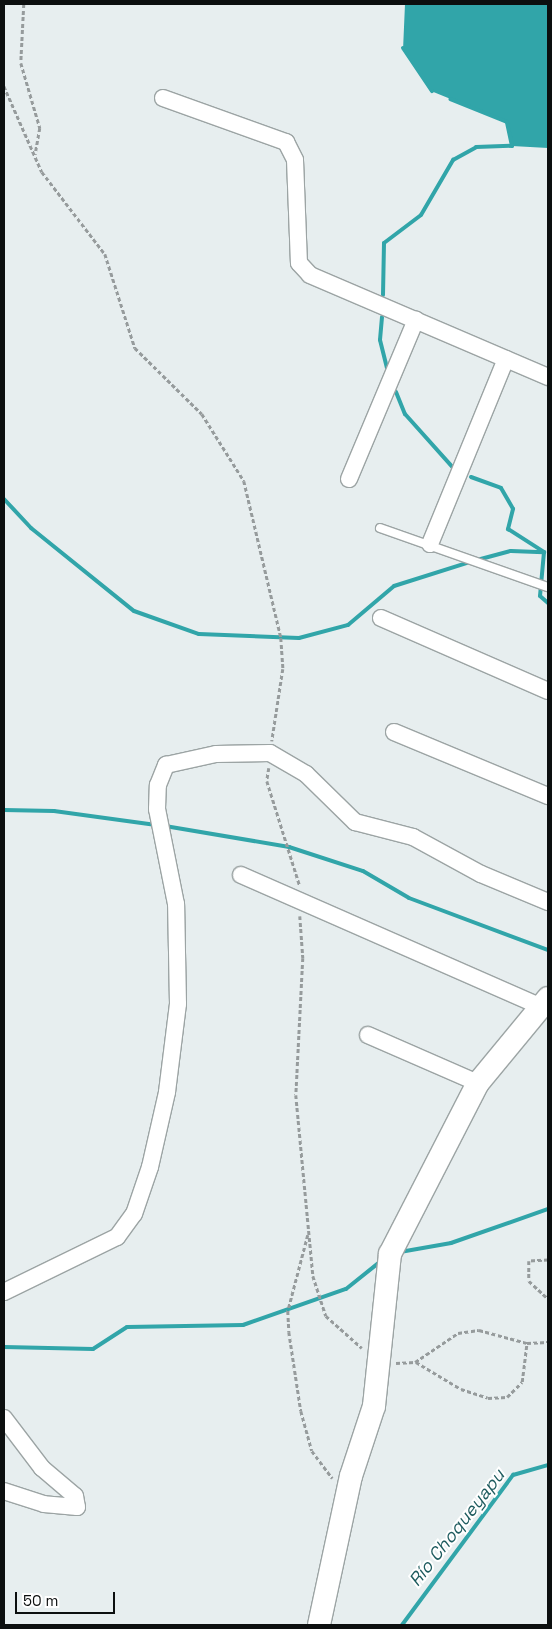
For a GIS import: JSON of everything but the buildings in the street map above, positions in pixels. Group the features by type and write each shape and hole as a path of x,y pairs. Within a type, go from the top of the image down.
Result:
{"street":[{"path":"163,98 286,142 295,160 299,263 335,288 416,320 548,377"},
{"path":"349,479 416,320"},
{"path":"430,544 506,359"},
{"path":"381,618 548,691"},
{"path":"394,732 548,796"},
{"path":"4,1292 117,1237 134,1214 150,1167 167,1092 178,1004 176,904 157,809 158,785 166,765 216,754 270,753 306,774 355,822 413,837 481,874 548,902"},
{"path":"241,875 301,897 544,1002 478,1083 390,1254 374,1406 346,1500 319,1625"},
{"path":"368,1035 478,1083"},
{"path":"4,1418 42,1468 75,1496 77,1507 44,1504 4,1491"}],"lane":[{"path":"380,528 548,587"}],"path":[{"path":"24,4 21,63 40,128 35,156"},
{"path":"4,86 35,156 65,207 104,254 135,348 202,414 244,481 280,638 283,669 270,753 268,781 301,897 303,958 296,1095 313,1276 326,1316 353,1342 380,1359 415,1362 461,1388 488,1398 507,1396 522,1382 527,1343"},
{"path":"308,1233 293,1286 289,1332 300,1411 312,1451 346,1500"},
{"path":"548,1260 529,1261 530,1281 548,1299"},
{"path":"415,1362 458,1332 479,1330 527,1343 548,1342"}],"water":[{"path":"405,4 548,4 548,148 512,146 507,122 431,91 403,50"}],"waterway":[{"path":"403,48 432,91"},
{"path":"383,295 384,243 421,215 453,160 476,147 512,146 507,122 450,99"},
{"path":"382,317 380,340 388,372"},
{"path":"396,392 405,414 456,471"},
{"path":"471,477 501,488 513,509 508,529 544,552 540,596 548,603"},
{"path":"4,499 31,528 134,611 199,634 299,638 348,625 394,586 470,562"},
{"path":"477,560 511,551 544,552"},
{"path":"4,810 54,811 156,825"},
{"path":"165,826 289,847 363,871 409,898 548,950"},
{"path":"400,1252 451,1243 548,1209"},
{"path":"4,1347 93,1349 127,1327 243,1325 346,1289 381,1261"},
{"name":"Río Choqueyapu","path":"402,1625 513,1475 548,1465"}]}
